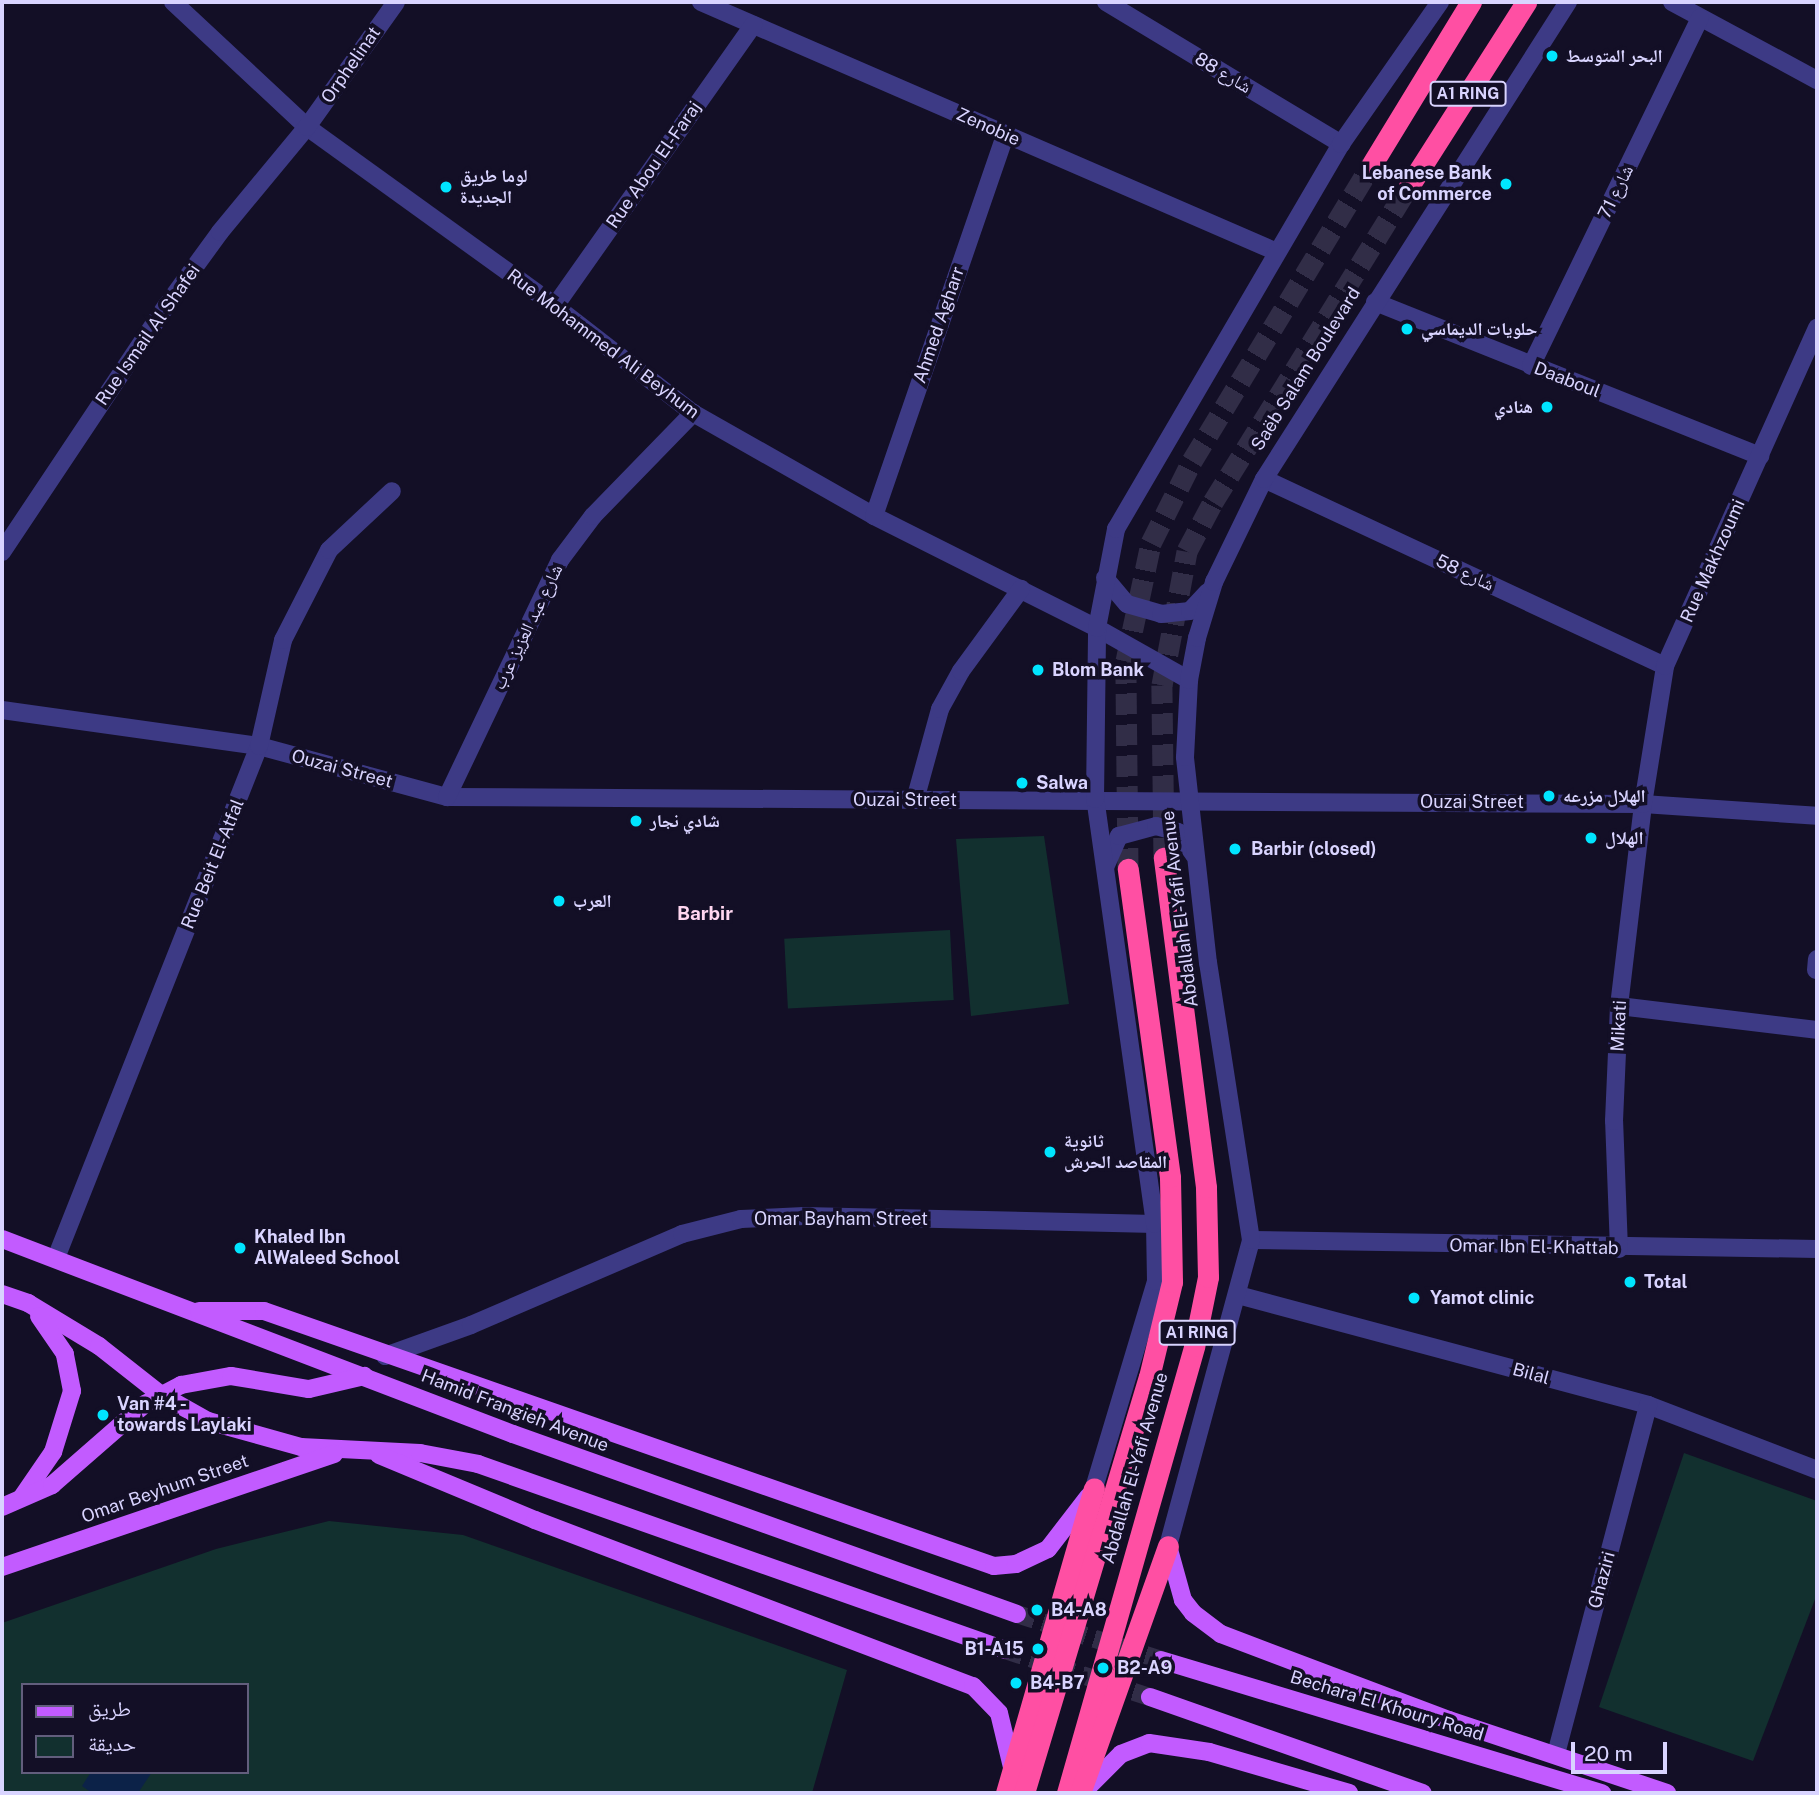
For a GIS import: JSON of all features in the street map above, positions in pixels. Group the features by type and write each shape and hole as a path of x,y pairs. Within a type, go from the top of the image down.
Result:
{"highway":[{"name":"A1 RING","path":"1372,164 1471,2"},
{"name":"A1 RING","path":"1409,186 1526,2"},
{"name":"Abdallah El-Yafi Avenue","path":"1067,1793 1194,1346 1208,1277 1206,1187 1164,858"},
{"name":"Abdallah El-Yafi Avenue","path":"1024,1793 1149,1377 1172,1282 1170,1177 1128,869"},
{"path":"1006,1793 1094,1488"},
{"path":"1081,1793 1168,1546"}],"main road":[{"name":"Hamid Frangieh Avenue","path":"2,1239 197,1311 513,1434 1017,1614"},
{"path":"2,1294 28,1303 99,1346 160,1394 208,1421 255,1437 341,1451 420,1453 478,1464 1005,1650"},
{"path":"10,1504 53,1451 72,1391 65,1353 28,1303"},
{"path":"197,1311 264,1311 385,1356 534,1402 995,1566 1016,1564 1048,1549 1094,1488"},
{"path":"10,1504 52,1485 160,1394 205,1377 232,1376 309,1389 364,1376"},
{"name":"Omar Beyhum Street","path":"2,1567 341,1451"},
{"path":"372,1453 535,1520 973,1686 1002,1721 1012,1769"},
{"path":"1168,1546 1183,1600 1194,1614 1222,1634 1449,1720 1667,1793"},
{"name":"Bechara El Khoury Road","path":"1161,1660 1602,1793"},
{"path":"1150,1697 1423,1793"},
{"path":"1081,1793 1121,1754 1149,1742 1209,1752 1349,1793"}],"street":[{"name":"Rue Mohammed Ali Beyhum","path":"173,2 307,127 555,306 693,413 874,516 1097,628 1189,680"},
{"name":"Orphelinat","path":"307,127 396,2"},
{"name":"Zenobie","path":"701,2 1277,252"},
{"name":"شارع 88","path":"1106,2 1341,145"},
{"path":"1095,799 1097,628 1116,529 1341,145 1440,2"},
{"name":"Saëb Salam Boulevard","path":"1190,799 1185,757 1189,680 1214,582 1264,479 1568,2"},
{"path":"1672,2 1817,80"},
{"name":"شارع 71","path":"1531,366 1700,18"},
{"name":"Rue Abou El-Faraj","path":"555,306 753,25"},
{"name":"Rue Ismail Al Shafei","path":"2,552 167,305 220,232 307,127"},
{"name":"Ahmed Agharr","path":"874,516 1005,135"},
{"name":"Daaboul","path":"1375,302 1760,456"},
{"name":"Rue Makhzoumi","path":"1643,804 1665,666 1817,328"},
{"name":"شارع عبد العزيز عرب","path":"447,797 560,560 593,516 693,413"},
{"name":"شارع 58","path":"1264,479 1665,666"},
{"name":"Rue Beit El-Atfal","path":"57,1258 259,746 283,640 314,573 329,550 393,491"},
{"path":"1105,578 1127,604 1176,615 1203,600 1214,582"},
{"path":"915,800 940,709 961,671 1021,589"},
{"name":"Ouzai Street","path":"2,710 259,746 447,797 1190,799 1643,804 1817,816"},
{"name":"Abdallah El-Yafi Avenue","path":"1094,1488 1156,1280 1155,1224 1095,799"},
{"name":"Abdallah El-Yafi Avenue","path":"1168,1546 1251,1240 1196,858 1190,799"},
{"name":"Mikati","path":"1619,1249 1615,1121 1619,1006 1643,804"},
{"path":"1105,868 1119,836 1156,826 1178,832 1196,858"},
{"path":"1619,1006 1817,1030"},
{"name":"Omar Bayham Street","path":"385,1356 471,1325 682,1234 741,1219 804,1216 1155,1224"},
{"name":"Omar Ibn El-Khattab","path":"1251,1240 1619,1249 1817,1249"},
{"name":"Bilal","path":"1238,1295 1648,1405 1817,1470"},
{"name":"Ghaziri","path":"1556,1754 1648,1405"}],"green space":[{"path":"1044,836 1069,1004 971,1016 956,839"},
{"path":"950,930 954,1000 788,1009 784,939"},
{"path":"1684,1453 1817,1501 1817,1594 1753,1761 1599,1707"},
{"path":"329,1521 463,1535 847,1670 812,1793 2,1793 2,1623 216,1549"}],"water":[{"path":"90,1774 151,1774 138,1793 92,1793 82,1786"}],"tunnel":[{"path":"1128,869 1126,661 1151,543 1192,461 1372,164"},
{"path":"1164,858 1162,685 1187,551 1213,502 1409,186"},
{"path":"1017,1614 1161,1660"},
{"path":"1005,1650 1150,1697"}],"place":[{"name":"البحر المتوسط","path":"1552,56"},
{"name":"Lebanese Bank of Commerce","path":"1506,184"},
{"name":"لوما طريق الجديدة","path":"446,187"},
{"name":"حلويات الديماسي","path":"1407,329"},
{"name":"هنادي","path":"1547,407"},
{"name":"Blom Bank","path":"1038,670"},
{"name":"Salwa","path":"1022,783"},
{"name":"الهلال مزرعه","path":"1549,796"},
{"name":"شادي نجار","path":"636,821"},
{"name":"الهلال","path":"1591,838"},
{"name":"Barbir (closed)","path":"1235,849"},
{"name":"العرب","path":"559,901"},
{"name":"ثانوية المقاصد الحرش","path":"1050,1152"},
{"name":"Khaled Ibn AlWaleed School","path":"240,1248"},
{"name":"Total","path":"1630,1282"},
{"name":"Yamot clinic","path":"1414,1298"},
{"name":"Van #4 - towards Laylaki","path":"103,1415"},
{"name":"B4-A8","path":"1037,1610"},
{"name":"B1-A15","path":"1038,1649"},
{"name":"B2-A9","path":"1103,1668"},
{"name":"B4-B7","path":"1016,1683"}],"district":[{"name":"Barbir","path":"705,914"}]}
